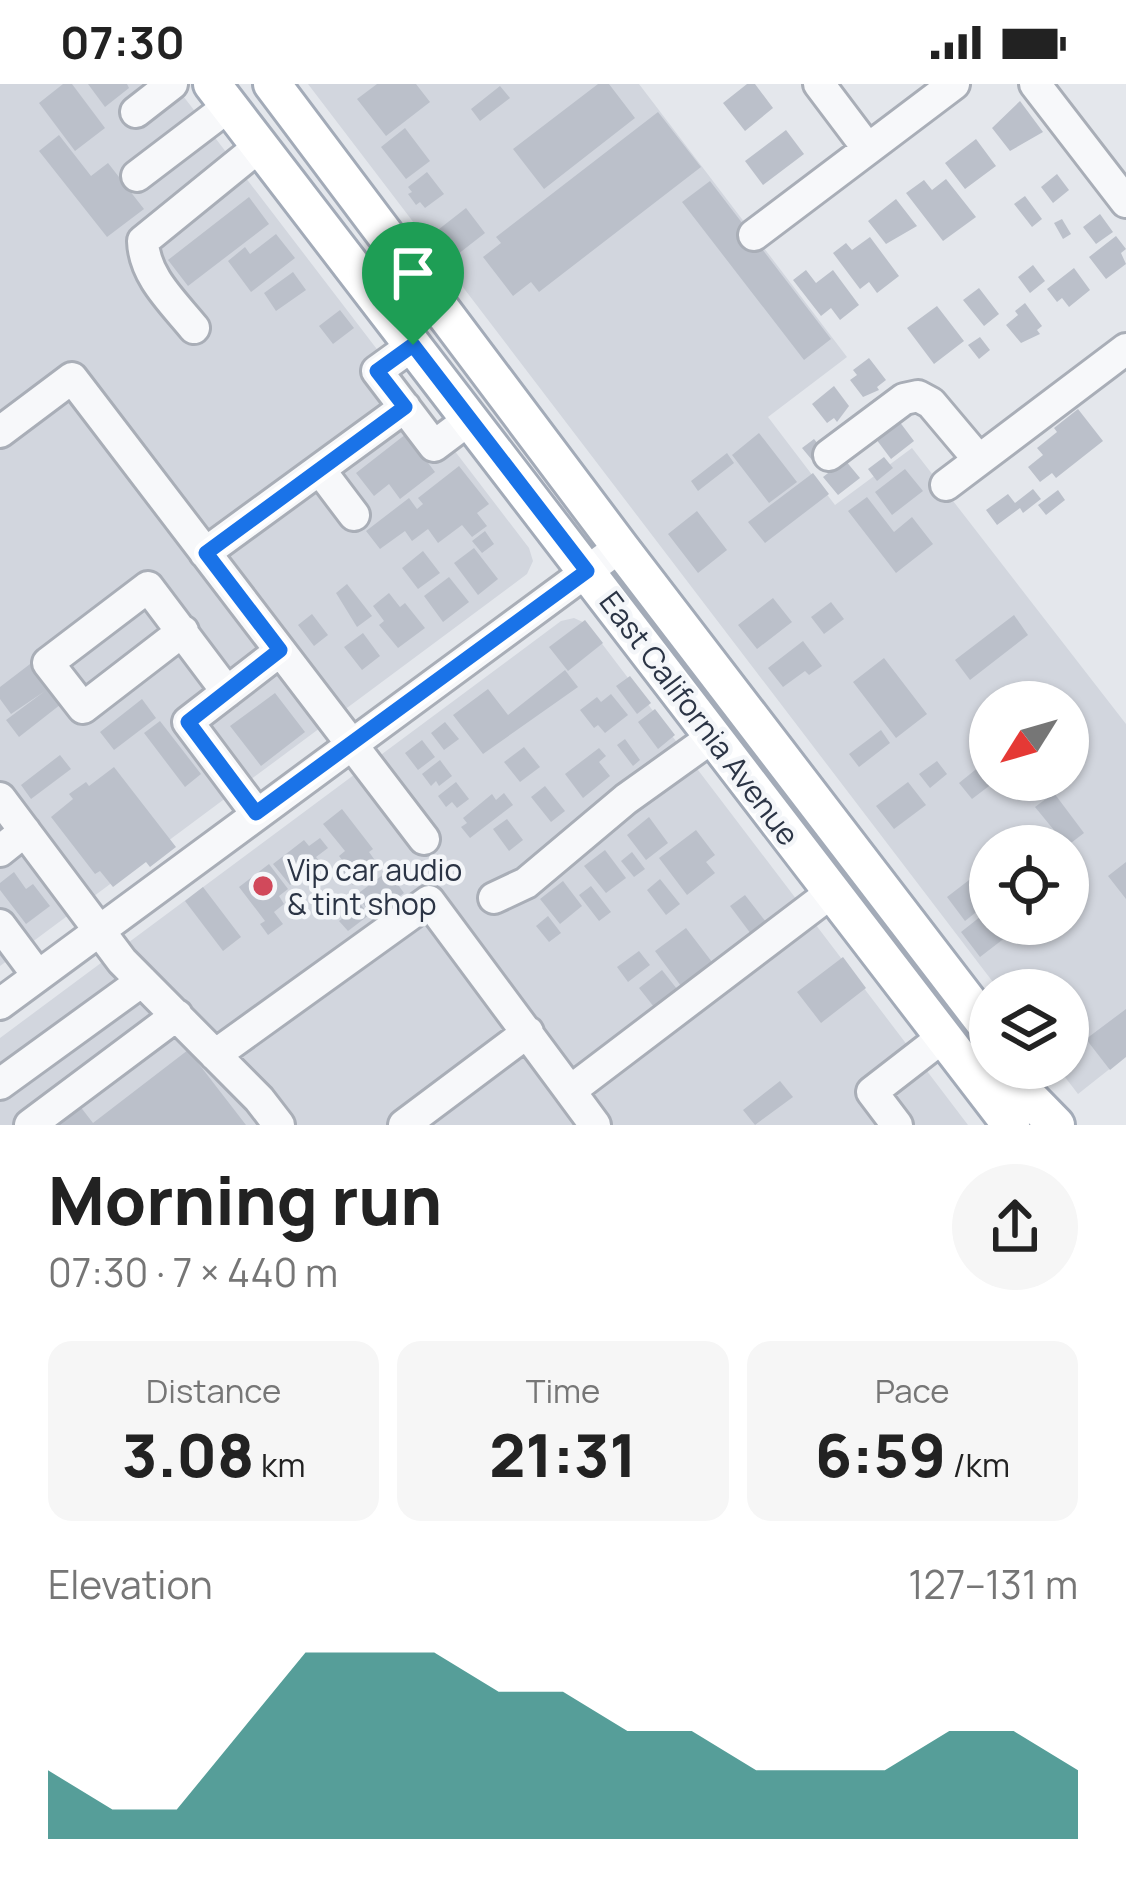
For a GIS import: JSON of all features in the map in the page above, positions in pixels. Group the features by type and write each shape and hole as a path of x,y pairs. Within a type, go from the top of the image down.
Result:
{"main road":[{"name":"East California Avenue","path":"274,85 620,548 969,1003"},
{"name":"East California Avenue","path":"221,95 1011,1125"},
{"path":"943,1037 962,1035 969,1041"},
{"path":"1022,1089 1060,1125"},
{"path":"1034,1089 1060,1125"}],"street":[{"path":"136,112 172,84"},
{"path":"819,84 868,148"},
{"path":"754,235 954,84"},
{"path":"1035,84 1126,202"},
{"path":"136,176 221,95"},
{"path":"194,328 155,279 144,257 143,241 260,146"},
{"path":"413,345 377,371 434,446 470,419"},
{"path":"946,484 1126,349"},
{"path":"0,432 72,378 424,839"},
{"path":"829,454 904,399 918,396 931,403 979,460"},
{"path":"206,553 405,407"},
{"path":"320,470 354,514"},
{"path":"0,1004 620,548"},
{"path":"183,632 227,692"},
{"path":"256,813 188,722 280,650"},
{"path":"494,898 526,883 626,799 714,736"},
{"path":"0,798 142,981 279,1125"},
{"path":"0,851 25,831"},
{"path":"570,1091 832,892"},
{"path":"215,1055 429,901 595,1125"},
{"path":"0,925 38,976"},
{"path":"0,1084 142,981"},
{"path":"30,1125 177,1015"},
{"path":"404,1125 528,1032"},
{"path":"894,1124 872,1093 943,1037"}],"shaded area":[{"path":"0,84 174,84 529,548 533,561 527,574 0,966"},
{"path":"308,84 639,84 847,357 768,417 835,505 912,448 1126,724 1126,1056 1089,1085 1089,969 983,969"},
{"path":"574,618 587,624 968,1125 0,1125 0,1038 561,621"}],"building":[{"path":"63,84 72,84 105,128 75,151 39,103"},
{"path":"88,84 127,84 129,88 105,107"},
{"path":"377,84 416,84 430,102 386,136 357,99"},
{"path":"598,84 609,84 635,118 544,189 513,149"},
{"path":"747,84 755,84 773,108 745,131 723,103"},
{"path":"500,86 510,98 480,121 471,109"},
{"path":"1020,101 1043,132 1010,151 992,128"},
{"path":"658,112 701,167 539,292 531,282 513,296 483,257 501,243 496,237"},
{"path":"405,128 430,161 406,179 381,147"},
{"path":"786,130 804,154 763,185 745,161"},
{"path":"59,135 91,176 108,163 144,209 107,237 39,151"},
{"path":"976,139 996,166 965,189 945,163"},
{"path":"427,172 444,194 425,208 420,202 416,205 408,187"},
{"path":"1057,174 1069,190 1053,203 1041,187"},
{"path":"946,179 976,217 943,241 906,193 924,180 932,190"},
{"path":"710,181 831,339 804,360 682,202"},
{"path":"1025,196 1042,219 1032,227 1014,204"},
{"path":"249,197 269,224 188,286 168,260"},
{"path":"896,199 917,226 886,244 868,221"},
{"path":"466,208 485,233 453,258 434,233"},
{"path":"1100,214 1113,232 1096,244 1083,227"},
{"path":"1062,219 1071,234 1063,239 1054,223"},
{"path":"276,234 295,258 251,292 228,261 245,247 250,254"},
{"path":"1116,236 1126,249 1121,253 1126,264 1106,279 1089,257"},
{"path":"870,237 899,276 877,293 869,282 860,289 833,253 846,243 852,250"},
{"path":"1033,265 1045,281 1030,293 1018,277"},
{"path":"1074,268 1090,290 1069,307 1062,298 1057,302 1047,289"},
{"path":"806,270 816,283 833,270 859,305 840,320 831,308 821,316 793,280"},
{"path":"293,272 306,290 276,311 264,293"},
{"path":"979,288 999,314 984,326 963,300"},
{"path":"1025,303 1042,326 1037,330 1040,334 1021,343 1006,325"},
{"path":"937,306 964,341 934,364 907,328"},
{"path":"340,310 354,328 333,344 319,326"},
{"path":"980,337 990,350 979,359 968,345"},
{"path":"869,358 886,380 879,390 863,397 850,380 857,375 853,370"},
{"path":"834,386 849,406 837,422 834,418 827,423 812,404"},
{"path":"1078,409 1103,441 1056,478 1052,473 1040,482 1028,467 1043,455 1037,448"},
{"path":"899,421 914,441 891,459 876,439"},
{"path":"759,433 797,482 769,503 732,455"},
{"path":"406,434 435,472 400,499 389,484 374,496 356,473"},
{"path":"814,439 824,451 812,460 802,448"},
{"path":"727,453 734,463 698,491 691,481"},
{"path":"884,457 893,468 877,481 868,469"},
{"path":"845,460 860,478 838,495 823,477"},
{"path":"459,466 489,504 477,513 487,526 472,537 462,525 438,543 428,529 412,541 405,531 380,549 366,531 409,498 417,509 423,504 418,498"},
{"path":"905,469 923,491 892,515 875,492"},
{"path":"813,473 829,494 765,543 748,522"},
{"path":"1033,489 1041,499 997,525 986,510 1008,494 1015,503"},
{"path":"1058,490 1065,500 1046,515 1038,505"},
{"path":"867,497 894,532 912,517 933,544 896,573 848,511"},
{"path":"697,511 727,550 698,573 668,534"},
{"path":"485,531 494,544 482,553 472,541"},
{"path":"474,548 498,579 478,595 454,563"},
{"path":"423,551 440,573 418,589 402,568"},
{"path":"449,577 469,602 443,622 424,596"},
{"path":"347,584 372,616 357,627 336,593"},
{"path":"389,593 400,607 405,603 425,628 398,648 379,625 384,621 373,606"},
{"path":"773,598 792,622 757,649 738,625"},
{"path":"831,602 844,619 824,634 811,617"},
{"path":"312,614 328,635 314,646 298,625"},
{"path":"1014,615 1028,635 970,680 955,660"},
{"path":"585,620 603,643 568,671 549,647"},
{"path":"363,633 380,656 362,670 344,647"},
{"path":"803,641 822,666 809,675 805,671 783,687 768,668"},
{"path":"884,658 927,714 896,738 853,682"},
{"path":"34,661 65,701 19,737 6,720 45,691 11,714 0,699 0,687"},
{"path":"565,670 578,687 483,754 453,715 488,689 508,715"},
{"path":"630,676 651,703 637,714 616,686"},
{"path":"275,693 305,732 261,766 230,726"},
{"path":"611,694 628,715 605,733 598,725 594,728 580,710 597,697 601,702"},
{"path":"142,699 156,718 114,750 100,732"},
{"path":"655,709 675,735 658,749 638,722"},
{"path":"160,721 201,774 185,787 144,733"},
{"path":"445,722 459,739 444,750 431,733"},
{"path":"881,730 890,743 859,767 849,754"},
{"path":"625,739 640,760 633,766 617,745"},
{"path":"422,740 435,757 418,770 405,753"},
{"path":"524,747 540,767 520,782 504,762"},
{"path":"599,748 606,756 599,762 610,776 583,798 565,774"},
{"path":"60,755 71,769 31,799 21,785"},
{"path":"440,760 452,776 431,786 422,774"},
{"path":"937,761 947,774 930,788 919,774"},
{"path":"114,767 176,847 113,887 100,871 95,874 51,817 73,799 69,794"},
{"path":"969,775 969,795 959,783"},
{"path":"456,782 469,799 457,808 452,802 446,807 438,796"},
{"path":"908,782 926,805 894,829 876,806"},
{"path":"545,786 565,811 551,822 531,797"},
{"path":"504,793 513,805 470,838 461,827 467,823 463,818 492,794 496,800"},
{"path":"1043,801 1060,801 1078,825 1050,825 1035,807"},
{"path":"342,809 373,849 369,852 379,866 353,885 341,869 346,865 339,856 345,851 323,824"},
{"path":"649,817 668,843 646,860 627,835"},
{"path":"507,819 523,840 509,851 493,829"},
{"path":"696,830 715,855 706,862 715,873 687,895 659,858"},
{"path":"320,838 328,848 316,857 320,862 290,885 273,864 304,840 309,846"},
{"path":"605,850 626,878 606,893 584,866"},
{"path":"632,852 645,869 634,877 621,861"},
{"path":"1126,862 1126,899 1108,876"},
{"path":"269,864 288,889 279,896 284,904 274,912 283,924 268,935 260,924 265,921 239,887"},
{"path":"388,871 404,893 373,916 356,895"},
{"path":"14,872 26,889 33,884 50,906 26,924 0,890 0,883"},
{"path":"660,879 680,904 666,915 647,890"},
{"path":"969,880 969,918 965,921 947,897"},
{"path":"563,881 582,906 560,924 540,899"},
{"path":"591,886 611,912 599,921 579,895"},
{"path":"203,887 241,937 223,951 185,901"},
{"path":"745,895 766,922 751,934 730,906"},
{"path":"361,905 369,915 348,931 339,921"},
{"path":"548,916 561,933 549,942 536,926"},
{"path":"686,928 712,962 681,986 655,951"},
{"path":"971,945 996,945 980,957"},
{"path":"639,951 650,965 628,982 617,967"},
{"path":"843,957 866,988 821,1023 797,992"},
{"path":"662,970 677,989 654,1007 639,988"},
{"path":"1126,1009 1126,1057 1110,1070 1089,1037"},
{"path":"188,1050 246,1125 45,1125 76,1101 93,1123"},
{"path":"780,1081 793,1097 755,1125 743,1110"}],"place":[{"name":"Vip car audio & tint shop","path":"263,886"}],"route":[{"path":"413,345 587,571 256,813 188,722 280,650 206,553 405,407 377,371 413,345"}]}
